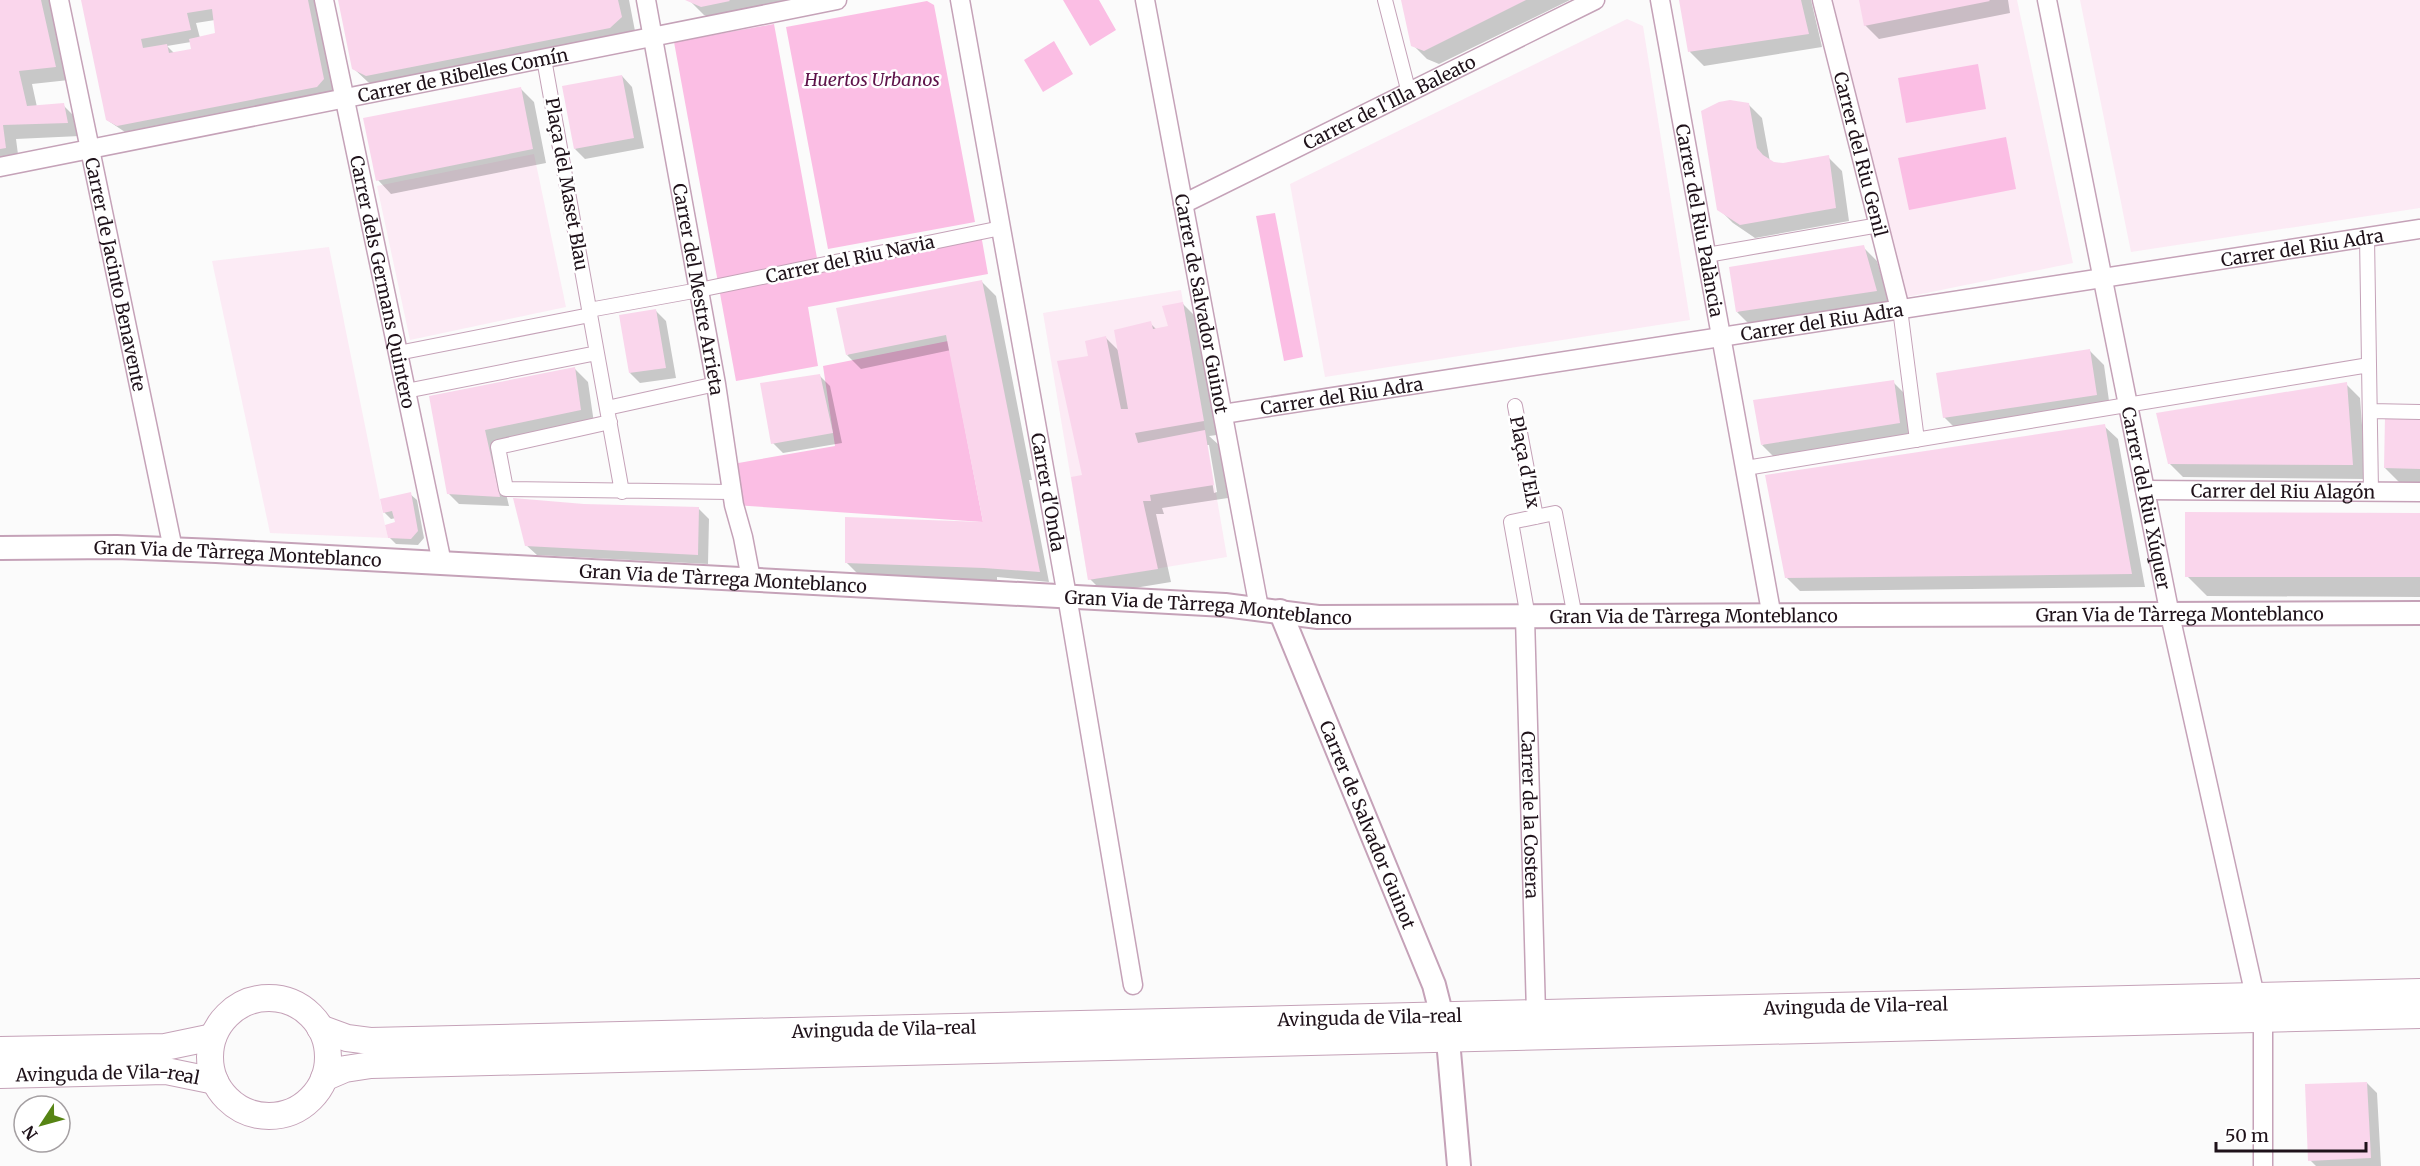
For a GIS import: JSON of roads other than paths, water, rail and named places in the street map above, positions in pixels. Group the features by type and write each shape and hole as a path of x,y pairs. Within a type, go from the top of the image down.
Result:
{"main road":[{"name":"Avinguda de Vila-real","path":"324,1078 345,1069 371,1065 1445,1028 2259,1007 2420,992"},
{"path":"261,998 279,998 296,1004 310,1014 320,1028 327,1053 324,1078 317,1091 295,1110 277,1115 258,1115 240,1108 226,1097 215,1081 210,1067 213,1037 220,1023 231,1011 246,1002 261,998"},
{"name":"Avinguda de Vila-real","path":"320,1028 347,1038 370,1041 1445,1028 1536,1013 2259,1007 2420,1016"},
{"name":"Avinguda de Vila-real","path":"0,1050 165,1047 213,1037"},
{"name":"Avinguda de Vila-real","path":"0,1075 166,1071 215,1081"}],"street":[{"name":"Carrer de Jacinto Benavente","path":"59,0 88,150 173,549"},
{"name":"Carrer dels Germans Quintero","path":"324,0 442,563"},
{"name":"Carrer del Mestre Arrieta","path":"646,0 716,384 731,492 752,579"},
{"name":"Carrer de Ribelles Comín","path":"0,167 837,0"},
{"name":"Carrer d'Onda","path":"960,0 1067,596 1133,985"},
{"name":"Carrer de Salvador Guinot","path":"1145,0 1222,414 1269,610 1434,986 1445,1028 1459,1166"},
{"path":"1385,0 1409,93"},
{"name":"Carrer de l'Illa Baleato","path":"1184,204 1595,0"},
{"name":"Carrer del Riu Palància","path":"1660,0 1772,617"},
{"name":"Carrer del Riu Genil","path":"1822,0 1900,309"},
{"name":"Carrer del Riu Xúquer","path":"2047,0 2169,615 2259,1007 2263,1166"},
{"name":"Plaça del Maset Blau","path":"544,59 622,492"},
{"path":"1707,255 1879,225"},
{"name":"Carrer del Riu Navia","path":"699,290 1001,228"},
{"name":"Carrer del Riu Adra","path":"1222,414 2420,229"},
{"path":"2367,237 2371,491"},
{"path":"398,353 699,290"},
{"path":"1900,309 1917,440"},
{"path":"406,391 597,353"},
{"path":"1746,468 2369,365"},
{"path":"607,408 716,384"},
{"name":"Plaça d'Elx","path":"1515,406 1536,517"},
{"path":"2370,411 2420,412"},
{"path":"610,422 498,447 506,489 731,492"},
{"name":"Carrer del Riu Alagón","path":"2145,490 2420,492"},
{"name":"Plaça d'Elx","path":"1527,617 1511,522 1556,513 1575,617"},
{"name":"Gran Via de Tàrrega Monteblanco","path":"0,548 173,549 752,579 1067,596 1269,610 1317,617 2420,614"},
{"name":"Carrer de la Costera","path":"1527,617 1536,1013"}],"park label":[{"name":"Huertos Urbanos","path":"872,79"}]}
